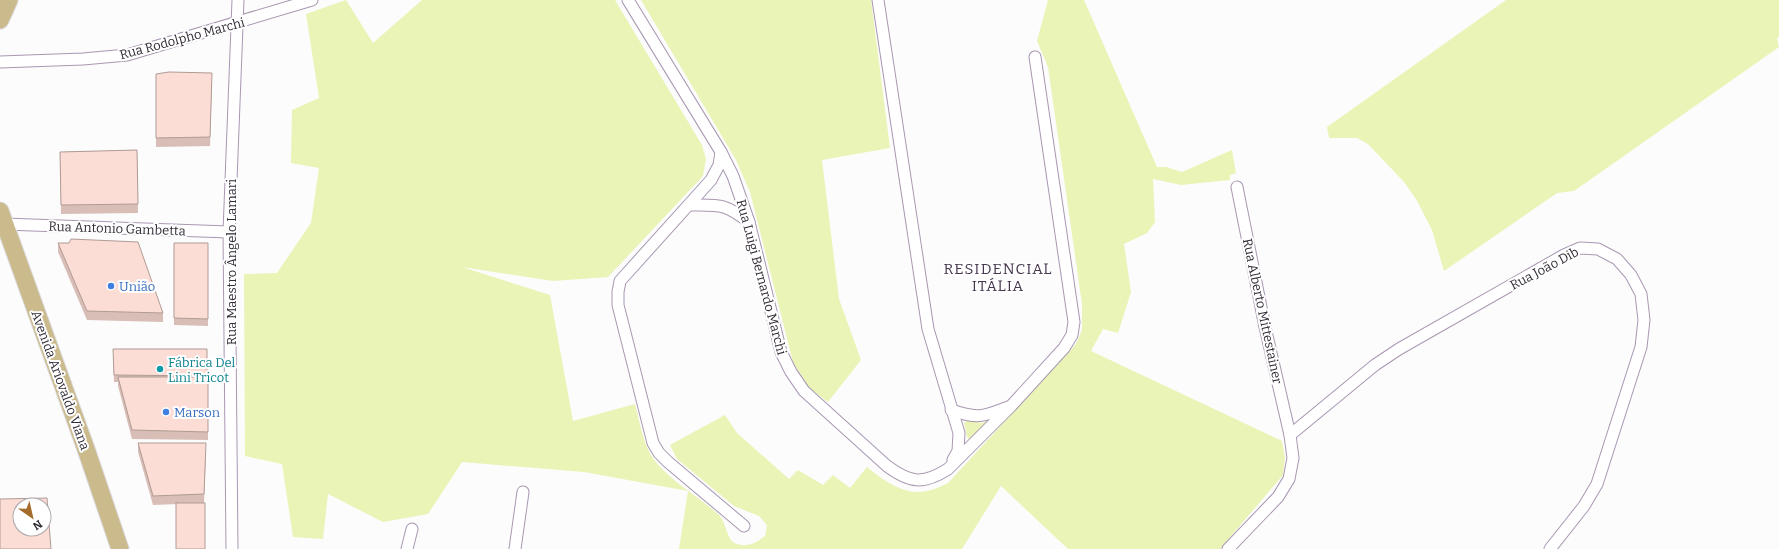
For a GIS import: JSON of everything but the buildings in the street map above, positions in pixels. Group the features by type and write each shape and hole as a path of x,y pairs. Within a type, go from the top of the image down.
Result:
{"main road":[{"name":"Avenida Ariovaldo Viana","path":"2,218 86,449 120,549"}],"street":[{"name":"Rua Maestro Ângelo Lamari","path":"232,549 229,232 238,0"},
{"name":"Rua Rodolpho Marchi","path":"0,62 83,60 127,54 312,0"},
{"name":"Rua Luigi Bernardo Marchi","path":"628,0 721,152 733,176 749,222 781,352 791,372 804,391 887,466 900,476 913,480 924,480 935,477 948,469 1011,406 1064,348 1072,335 1074,322 1035,57"},
{"path":"878,0 928,329 959,433 958,451 948,469"},
{"path":"721,152 718,165 711,180 620,281 618,305 653,443 668,462 744,526"},
{"name":"Rua Alberto Mittestainer","path":"1228,549 1278,497 1289,479 1293,458 1290,435 1265,327 1236,187"},
{"path":"690,205 717,205 732,209 749,222"},
{"name":"Rua Antonio Gambetta","path":"2,218 229,232"},
{"name":"Rua João Dib","path":"1290,435 1375,365 1400,349 1564,255 1580,248 1598,249 1617,260 1631,275 1641,294 1644,320 1640,347 1597,484 1584,506 1550,549"},
{"path":"951,410 969,416 981,416 1011,406"},
{"path":"515,549 523,492"},
{"path":"407,549 412,529"}],"green space":[{"path":"346,0 373,43 422,0 615,0 702,145 706,159 703,176 608,277 553,281 462,267 550,295 573,421 635,404 640,426 651,455 669,476 688,491 584,472 462,462 428,514 383,522 328,494 323,539 293,537 282,464 245,456 244,274 277,273 311,223 319,168 291,163 292,110 319,98 306,14"},
{"path":"641,0 871,0 890,148 822,160 839,299 861,360 828,402 808,387 793,362 750,192 736,160"},
{"path":"1048,0 1084,0 1157,167 1166,167 1182,172 1232,150 1236,173 1230,175 1230,180 1181,185 1153,179 1155,222 1147,233 1124,244 1131,292 1118,333 1103,329 1091,351 1282,441 1285,457 1283,475 1220,549 1068,549 1001,486 962,549 679,549 688,491 722,518 729,536 733,542 737,544 749,545 756,542 765,536 767,525 759,516 734,506 677,459 670,445 725,415 737,433 789,479 798,470 823,485 833,475 850,488 867,467 895,486 911,491 919,492 930,490 948,483 1076,344 1082,330 1082,304 1048,67 1037,41"},
{"path":"1506,0 1779,0 1779,37 1777,38 1779,47 1574,191 1557,193 1444,271 1432,230 1416,199 1404,182 1368,144 1357,138 1329,138 1327,127"},
{"path":"968,420 982,423 989,420 970,440 967,437 964,423"}],"place":[{"name":"União","path":"111,286"},
{"name":"Fábrica Del Lini Tricot","path":"160,369"},
{"name":"Marson","path":"166,412"}],"district":[{"name":"RESIDENCIAL ITÁLIA","path":"998,278"}]}
